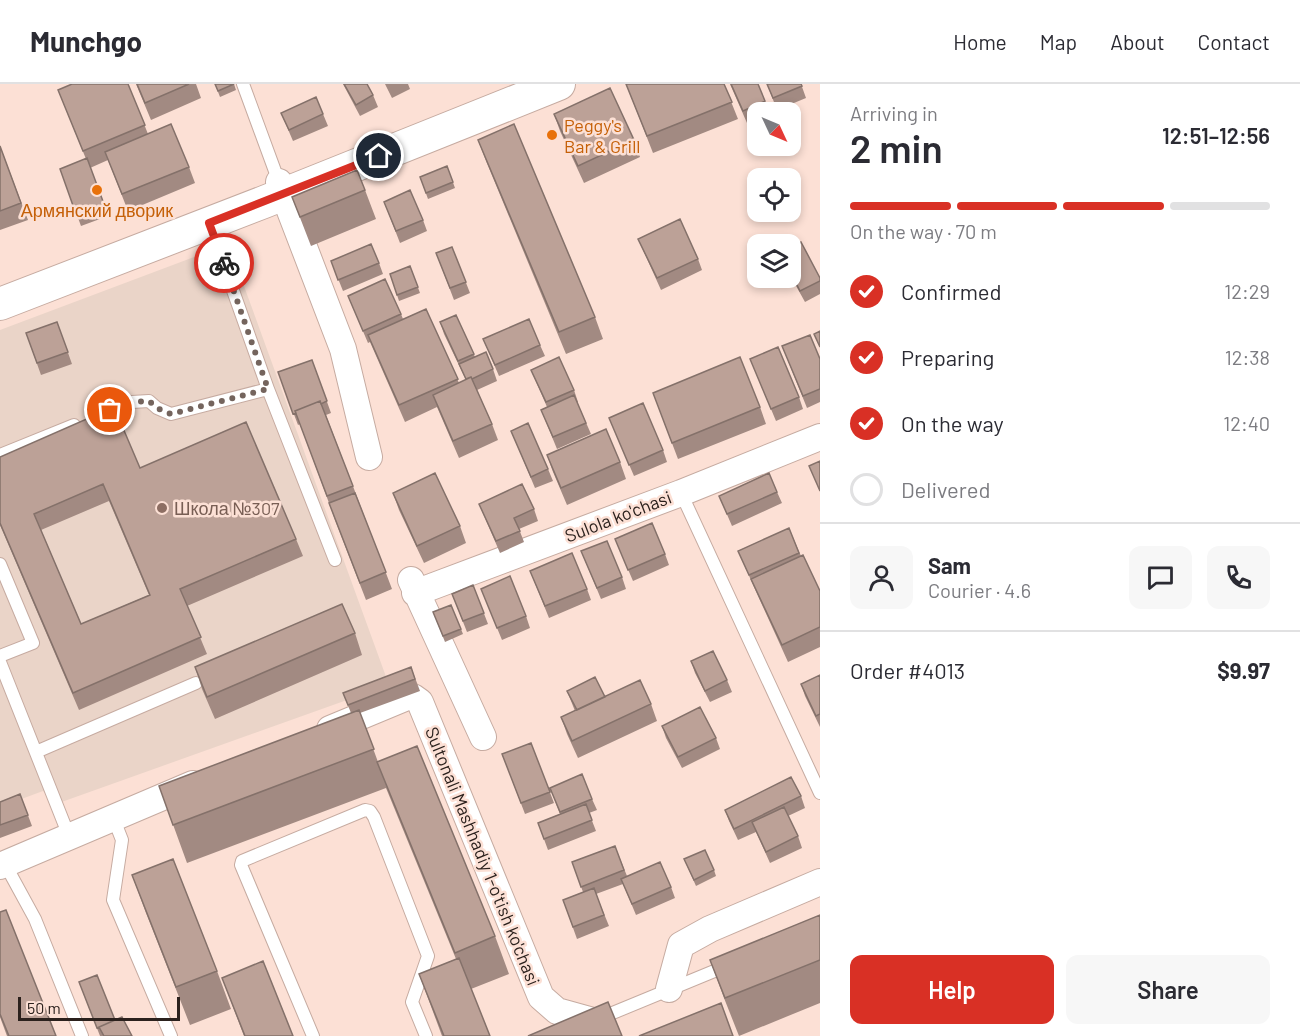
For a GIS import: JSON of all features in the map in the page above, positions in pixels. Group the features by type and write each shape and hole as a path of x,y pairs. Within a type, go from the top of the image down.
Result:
{"street":[{"path":"0,304 209,223 281,188 518,84"},
{"path":"0,291 559,84"},
{"path":"281,188 343,349 369,457"},
{"name":"Sulola ko'chasi","path":"483,738 413,587 681,493 820,437"},
{"name":"Sultonali Mashhadiy 1-o'tish ko'chasi","path":"309,737 407,697 413,697 420,702 541,997 557,1011 584,1025"},
{"path":"3,865 211,777"},
{"path":"669,989 681,945 710,929 820,882"}],"lane":[{"path":"243,84 281,188"},
{"path":"209,223 268,389 335,560"},
{"path":"0,455 132,402 149,401 157,408 171,414 268,389"},
{"path":"681,493 820,793"},
{"path":"0,564 33,643 0,656"},
{"path":"0,662 69,836"},
{"path":"36,752 196,683"},
{"path":"313,1036 241,865 242,861 365,810 370,811 374,817 428,956 412,1002 426,1036"},
{"path":"113,817 122,840 113,900 171,1036"},
{"path":"3,865 35,919 82,1036"},
{"path":"584,1025 745,959"}],"shaded area":[{"name":"Школа №307","path":"228,242 389,685 56,804 43,791 0,807 0,330 218,248"}],"building":[{"path":"72,84 128,84 145,125 83,151 58,90"},
{"path":"137,84 189,84 145,103"},
{"path":"215,84 234,84 218,91"},
{"path":"344,84 367,84 373,95 356,105"},
{"path":"626,84 724,84 732,102 647,136"},
{"path":"731,84 758,84 765,101 747,102 747,109 743,111"},
{"path":"767,84 801,84 802,86 773,98"},
{"path":"610,88 634,140 578,166 554,114"},
{"path":"316,97 323,114 289,130 281,113"},
{"path":"171,124 189,167 122,194 105,152"},
{"path":"514,124 595,317 559,332 478,140"},
{"path":"0,146 21,203 0,211"},
{"path":"87,158 104,204 76,214 60,169"},
{"path":"447,166 453,182 426,193 420,177"},
{"path":"357,170 365,190 300,217 292,197"},
{"path":"410,190 423,220 396,231 384,202"},
{"path":"680,219 698,259 657,278 638,239"},
{"path":"801,242 820,281 800,291 798,288 801,288"},
{"path":"371,244 379,263 338,280 331,261"},
{"path":"452,247 466,282 450,288 436,253"},
{"path":"410,266 418,287 397,295 390,274"},
{"path":"385,279 401,314 363,331 348,296"},
{"path":"426,309 458,379 399,405 368,335"},
{"path":"456,315 474,354 458,361 440,322"},
{"path":"529,319 540,345 495,365 483,339"},
{"path":"57,322 68,352 37,363 26,333"},
{"path":"820,331 820,347 814,334"},
{"path":"810,335 820,359 820,389 803,396 782,346"},
{"path":"778,347 799,397 771,409 750,359"},
{"path":"486,352 493,369 472,379 471,377 466,379 459,364"},
{"path":"559,357 574,390 546,402 531,370"},
{"path":"740,357 760,407 672,443 653,393"},
{"path":"312,360 327,401 321,404 320,401 295,411 296,413 293,414 278,372"},
{"path":"471,377 492,424 453,441 433,395"},
{"path":"574,395 586,423 553,437 541,410"},
{"path":"320,401 353,486 327,496 295,411"},
{"path":"643,403 663,450 629,465 609,418"},
{"path":"114,407 140,468 246,422 296,539 180,589 201,637 73,693 0,523 0,457","holes":["103,484 150,595 81,624 34,514"]},
{"path":"528,423 548,469 531,477 511,431"},
{"path":"606,429 620,462 561,488 547,455"},
{"path":"820,461 820,491 809,466"},
{"path":"435,473 460,526 417,546 393,493"},
{"path":"769,473 777,492 727,514 719,496"},
{"path":"522,484 534,509 514,518 520,531 496,541 479,504"},
{"path":"355,493 386,572 360,583 329,503"},
{"path":"652,523 665,554 628,570 615,539"},
{"path":"789,528 799,553 749,575 738,551"},
{"path":"607,541 622,577 597,588 581,551"},
{"path":"572,553 587,589 545,606 530,571"},
{"path":"803,555 820,591 820,627 782,645 751,579"},
{"path":"510,576 526,616 497,628 481,589"},
{"path":"473,585 484,613 463,621 452,594"},
{"path":"342,604 355,633 207,697 195,667"},
{"path":"451,605 461,629 443,636 433,612"},
{"path":"713,651 727,680 705,691 691,661"},
{"path":"411,667 415,679 348,705 343,693"},
{"path":"820,675 820,714 816,716 801,684"},
{"path":"595,677 605,697 577,710 567,691"},
{"path":"640,680 651,704 572,741 561,717"},
{"path":"700,707 716,738 678,757 662,726"},
{"path":"359,710 374,749 173,825 159,786"},
{"path":"531,743 550,792 521,803 502,754"},
{"path":"417,746 495,936 455,953 377,762"},
{"path":"582,774 592,799 560,812 550,788"},
{"path":"791,777 801,796 734,829 725,810"},
{"path":"20,794 28,815 0,825 0,802"},
{"path":"586,804 592,820 544,839 538,823"},
{"path":"784,807 798,836 766,852 752,822"},
{"path":"615,846 624,870 581,887 572,862"},
{"path":"705,850 714,870 694,880 684,859"},
{"path":"173,859 217,971 176,987 132,875"},
{"path":"660,862 671,887 632,904 621,879"},
{"path":"594,888 604,915 573,927 563,900"},
{"path":"6,910 56,1036 9,1036 0,1014 0,912"},
{"path":"820,915 820,960 725,998 710,960"},
{"path":"459,958 490,1036 444,1036 419,974"},
{"path":"263,961 293,1036 245,1036 222,978"},
{"path":"97,975 115,1020 97,1028 79,982"},
{"path":"608,1002 622,1036 528,1036"},
{"path":"721,1003 733,1036 639,1036"},
{"path":"122,1017 132,1036 104,1036 99,1027"}],"way so far":[{"path":"110,410 132,402 149,401 157,408 171,414 268,389 224,263"}],"place":[{"name":"Peggy's Bar & Grill","path":"552,135"},
{"name":"Армянский дворик","path":"97,190"},
{"name":"Школа №307","path":"162,508"}],"route":[{"path":"224,263 209,223 379,156"}]}
